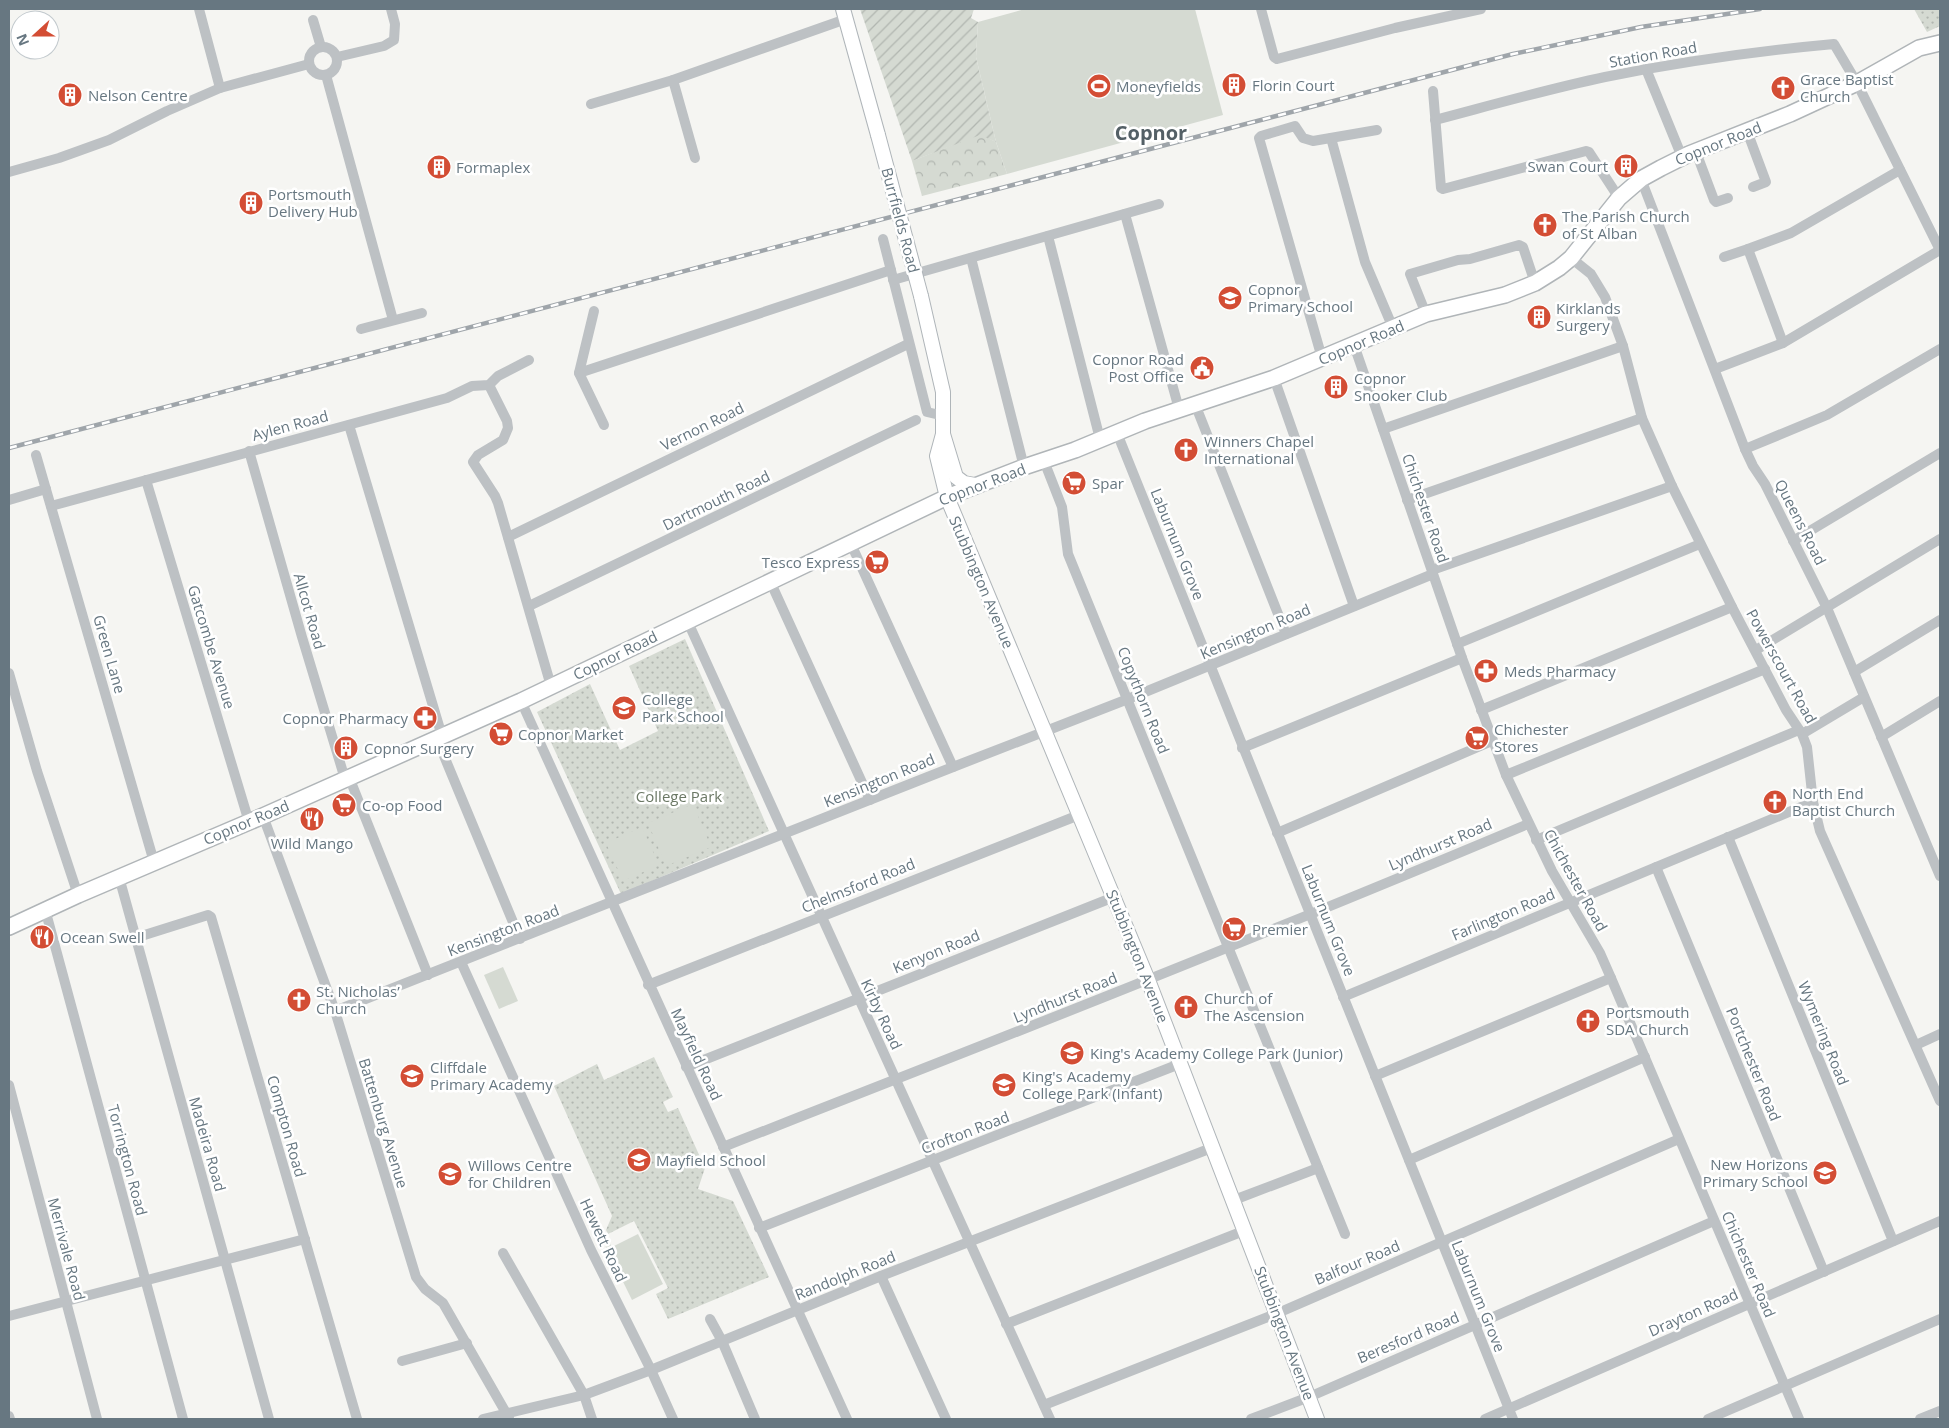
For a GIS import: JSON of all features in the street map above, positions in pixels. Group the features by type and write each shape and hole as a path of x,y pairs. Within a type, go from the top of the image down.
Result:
{"main road":[{"name":"Copnor Road","path":"9,927 45,909 264,816 521,701 947,497 1179,409 1274,378 1426,314 1505,294 1535,283 1571,258 1608,209 1641,179 1689,154 1790,114 1857,83 1919,48 1940,43"}],"street":[{"path":"199,9 220,88"},
{"path":"337,57 384,46 394,40 395,24 391,9"},
{"path":"1261,9 1274,57 1281,59 1395,28 1481,9"},
{"path":"591,104 673,80 844,14"},
{"name":"Burrfields Road","path":"844,14 878,135 940,373 944,416 943,434 937,456 947,497"},
{"path":"313,20 320,47"},
{"name":"Station Road","path":"1435,120 1562,87 1646,69 1745,54 1834,44 1857,83"},
{"path":"320,47 330,49 337,57 336,67 326,75 317,74 309,64 310,55 320,47"},
{"path":"9,172 59,158 109,140 167,111 220,88 309,64"},
{"path":"1646,69 1714,200 1716,202 1728,198"},
{"path":"326,75 393,320"},
{"path":"673,80 695,158"},
{"path":"1715,369 1783,343 1940,250 1857,83"},
{"path":"1433,91 1441,188 1586,151 1589,152 1619,198"},
{"path":"1322,358 1259,142 1261,136 1295,126 1298,133 1307,140 1377,130"},
{"path":"1748,131 1766,182 1753,187"},
{"path":"1331,138 1364,262 1392,328"},
{"path":"1724,257 1791,234 1900,170"},
{"name":"Queens Road","path":"1641,179 1745,449 1753,466 1766,484 1827,608 1940,876"},
{"path":"579,373 892,275 972,258 1159,204"},
{"path":"1125,214 1179,409"},
{"path":"1048,236 1100,439"},
{"path":"883,239 908,344 927,412 937,416 944,416"},
{"path":"1426,314 1410,274 1458,260 1470,259 1519,245 1523,246 1535,283"},
{"path":"1748,249 1783,343"},
{"path":"972,258 1024,467"},
{"name":"Powerscourt Road","path":"1571,258 1597,281 1605,297 1623,346 1642,418 1672,486 1732,607 1801,732 1809,760 1813,802 1820,831 1940,1101"},
{"path":"594,311 579,373 604,425"},
{"path":"361,329 422,313"},
{"name":"Vernon Road","path":"508,537 908,344"},
{"name":"Chichester Road","path":"1354,344 1457,644 1506,775 1528,824 1569,903 1600,953 1799,1419"},
{"path":"1383,429 1623,346"},
{"path":"1745,449 1827,415 1940,349"},
{"name":"Aylen Road","path":"52,506 447,398 472,386 489,385 498,376 529,360"},
{"path":"1274,378 1354,606"},
{"path":"489,385 507,421 508,428 503,440 478,455 473,462 495,496 529,606 551,686"},
{"path":"1195,404 1286,634"},
{"path":"1407,500 1642,418"},
{"name":"Dartmouth Road","path":"529,606 916,420"},
{"path":"349,424 439,737 520,939"},
{"name":"Laburnum Grove","path":"1117,432 1242,748 1513,1419"},
{"name":"Burrfields Road","path":"943,434 956,477 964,483 975,486"},
{"name":"Allcot Road","path":"249,451 313,675 347,778 428,975"},
{"path":"1793,541 1940,453"},
{"name":"Green Lane","path":"36,455 154,862"},
{"name":"Copythorn Road","path":"1044,461 1062,507 1068,554 1345,1234"},
{"name":"Gatcombe Avenue","path":"146,480 249,822"},
{"name":"Kensington Road","path":"335,1011 953,767 1045,733 1210,666 1432,572 1672,486"},
{"path":"9,500 46,490"},
{"name":"Stubbington Avenue","path":"947,497 1182,1063 1317,1419"},
{"path":"1756,650 1940,539"},
{"path":"851,544 953,767"},
{"path":"1457,644 1700,544"},
{"path":"770,581 870,800"},
{"path":"1481,710 1732,607"},
{"name":"Kirby Road","path":"687,620 1050,1419"},
{"path":"1854,672 1940,620"},
{"path":"1242,748 1462,658"},
{"path":"1506,775 1765,669"},
{"path":"9,673 37,771 78,895"},
{"path":"1536,840 1801,732 1864,696"},
{"name":"Mayfield Road","path":"521,701 648,985 847,1419"},
{"path":"1881,737 1940,701"},
{"path":"1277,833 1492,741"},
{"name":"Farlington Road","path":"1343,997 1813,802"},
{"name":"Chelmsford Road","path":"648,985 820,915 1079,815"},
{"name":"Battenburg Avenue","path":"264,816 335,1011 416,1277 425,1289 443,1303 508,1416"},
{"name":"Lyndhurst Road","path":"723,1147 1148,980 1528,824"},
{"name":"Wymering Road","path":"1728,837 1893,1241"},
{"name":"Portchester Road","path":"1656,867 1824,1272"},
{"name":"Madeira Road","path":"119,877 270,1419"},
{"name":"Kenyon Road","path":"686,1067 1114,897"},
{"name":"Torrington Road","path":"45,909 182,1419"},
{"name":"Compton Road","path":"135,938 208,915 211,917 357,1419"},
{"name":"Hewett Road","path":"461,962 591,1250 652,1370 673,1419"},
{"path":"1375,1076 1611,978"},
{"path":"1916,1045 1940,1034"},
{"path":"1409,1160 1645,1057"},
{"name":"Crofton Road","path":"759,1228 1182,1063"},
{"name":"Merrivale Road","path":"9,1085 97,1419"},
{"name":"Balfour Road","path":"1044,1405 1278,1313 1679,1139"},
{"name":"Randolph Road","path":"484,1419 508,1416 584,1395 652,1370 881,1276 1214,1147"},
{"path":"1234,1200 1318,1168"},
{"name":"Beresford Road","path":"1250,1419 1474,1325 1714,1220"},
{"name":"Drayton Road","path":"1485,1419 1940,1221"},
{"path":"1006,1324 1246,1230"},
{"path":"9,1316 305,1239"},
{"path":"503,1253 584,1395 592,1419"},
{"path":"881,1276 946,1419"},
{"path":"710,1318 722,1340 755,1419"},
{"path":"1708,1419 1940,1319"},
{"path":"402,1361 467,1343"},
{"path":"1920,1419 1940,1411"}],"green space":[{"path":"860,9 974,9 971,18 978,22 976,57 996,142 980,135 912,161"},
{"name":"Moneyfields","path":"1025,9 1195,9 1223,115 1007,174 996,142 976,57 978,22"},
{"path":"1914,9 1940,9 1940,26 1927,32"},
{"path":"980,134 996,142 1007,174 922,196 912,161"},
{"name":"College Park","path":"685,639 769,831 621,894 537,712 590,684 620,750 658,731 629,666"},
{"path":"693,804 711,847 666,866 648,823"},
{"path":"642,827 659,865 623,881 606,843"},
{"path":"503,967 518,1001 499,1009 484,975"},
{"path":"654,1057 673,1097 663,1102 668,1112 678,1108 705,1168 698,1189 733,1201 769,1277 668,1319 656,1294 668,1288 634,1221 608,1234 606,1230 612,1216 554,1086 597,1064 604,1080"},
{"path":"638,1234 663,1284 632,1300 602,1239 607,1237 612,1247"}],"railway":[{"path":"9,448 1513,54 1641,27 1760,9"}],"place":[{"name":"Florin Court","path":"1234,85"},
{"name":"Moneyfields","path":"1099,86"},
{"name":"Grace Baptist Church","path":"1783,88"},
{"name":"Nelson Centre","path":"70,95"},
{"name":"Swan Court","path":"1626,166"},
{"name":"Formaplex","path":"439,167"},
{"name":"Portsmouth Delivery Hub","path":"251,203"},
{"name":"The Parish Church of St Alban","path":"1545,225"},
{"name":"Copnor Primary School","path":"1230,298"},
{"name":"Kirklands Surgery","path":"1539,317"},
{"name":"Copnor Road Post Office","path":"1202,368"},
{"name":"Copnor Snooker Club","path":"1336,387"},
{"name":"Winners Chapel International","path":"1186,450"},
{"name":"Spar","path":"1074,483"},
{"name":"Tesco Express","path":"877,562"},
{"name":"Meds Pharmacy","path":"1486,671"},
{"name":"College Park School","path":"624,708"},
{"name":"Copnor Pharmacy","path":"425,718"},
{"name":"Copnor Market","path":"501,734"},
{"name":"Chichester Stores","path":"1477,738"},
{"name":"Copnor Surgery","path":"346,748"},
{"name":"North End Baptist Church","path":"1775,802"},
{"name":"Co-op Food","path":"344,805"},
{"name":"Wild Mango","path":"312,819"},
{"name":"Premier","path":"1234,929"},
{"name":"Ocean Swell","path":"42,937"},
{"name":"St. Nicholas’ Church","path":"299,1000"},
{"name":"Church of The Ascension","path":"1186,1007"},
{"name":"Portsmouth SDA Church","path":"1588,1021"},
{"name":"King's Academy College Park (Junior)","path":"1072,1053"},
{"name":"Cliffdale Primary Academy","path":"412,1076"},
{"name":"King's Academy College Park (Infant)","path":"1004,1085"},
{"name":"Mayfield School","path":"639,1160"},
{"name":"New Horizons Primary School","path":"1825,1173"},
{"name":"Willows Centre for Children","path":"450,1174"}],"district":[{"name":"Copnor","path":"1151,132"}]}
